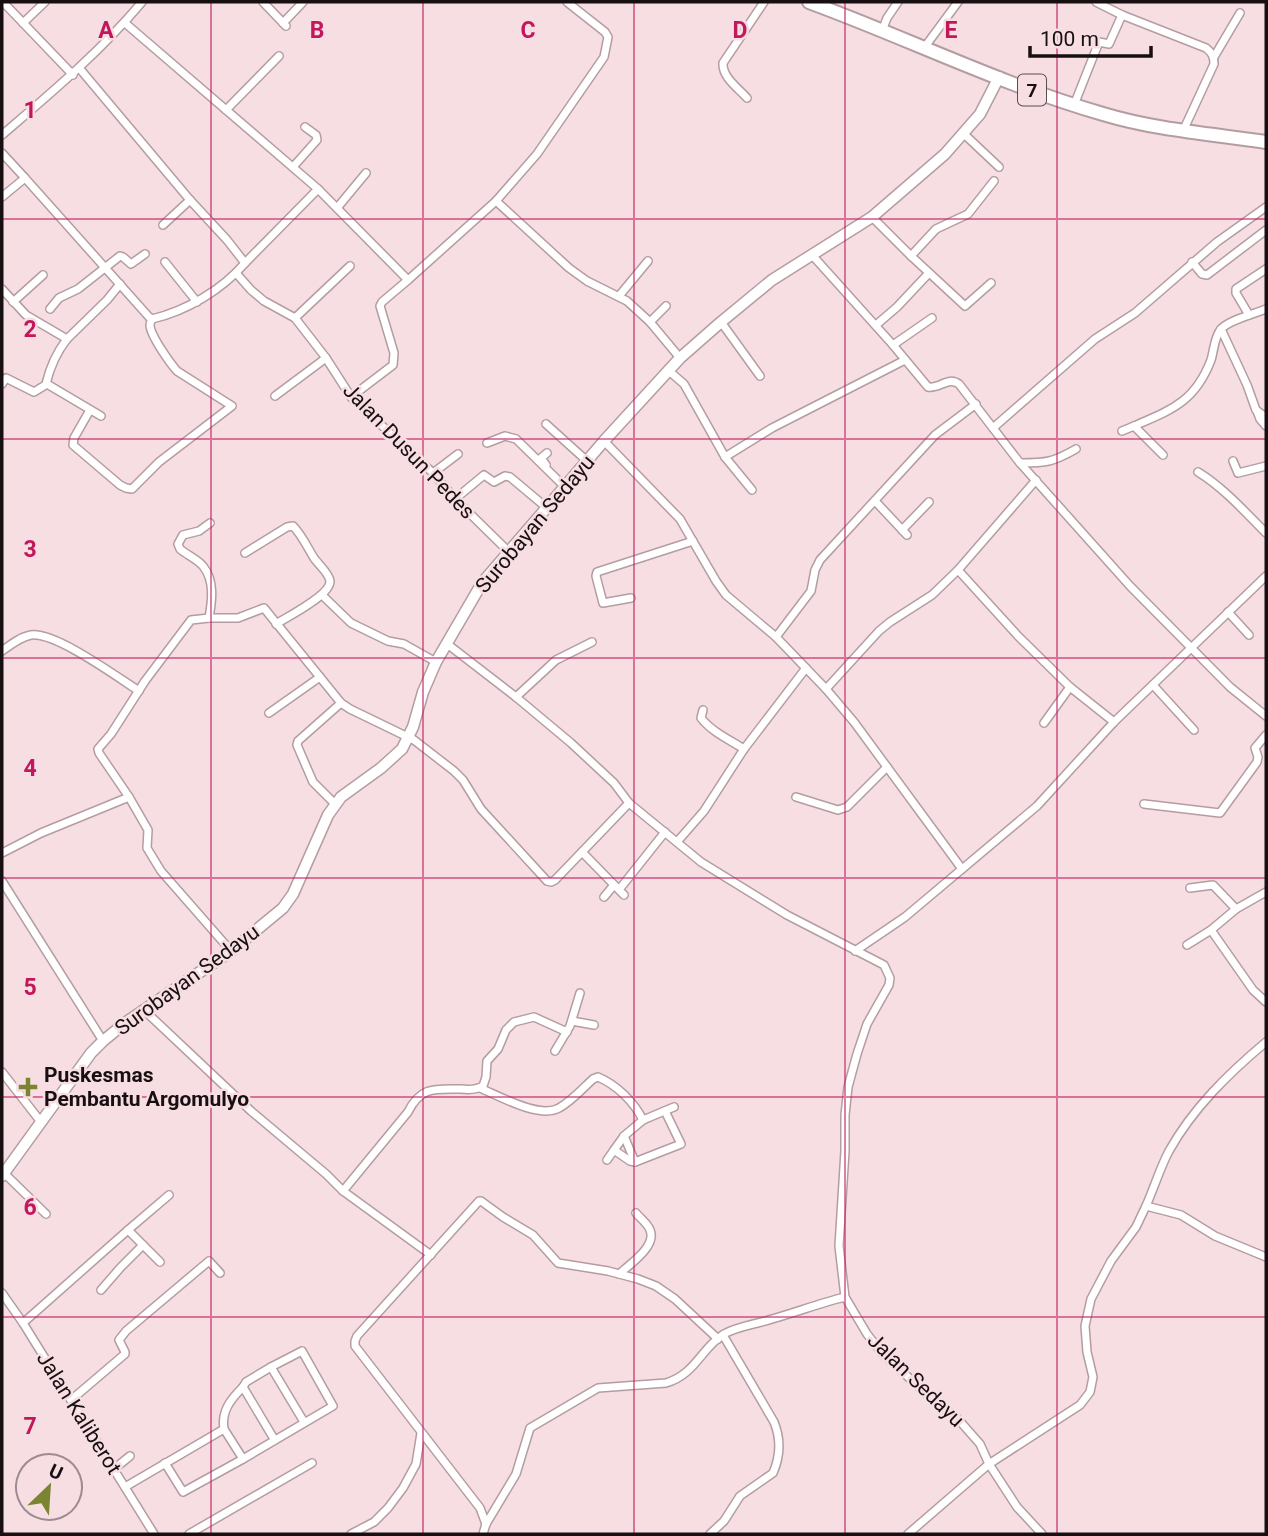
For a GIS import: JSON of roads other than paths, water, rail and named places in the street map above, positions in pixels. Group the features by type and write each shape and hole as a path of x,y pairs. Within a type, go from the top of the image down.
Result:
{"highway":[{"name":"7","path":"808,2 999,77 1105,115 1183,131 1266,142"}],"main road":[{"name":"Surobayan Sedayu","path":"3,1175 91,1053 103,1041 231,951 289,901 335,804 396,756 408,737 426,682 482,583 604,441 680,358 721,322 772,280 872,217 937,161 980,114 999,77"}],"street":[{"path":"2,2 73,75"},
{"path":"23,23 45,2"},
{"path":"2,135 80,69 142,2"},
{"path":"263,2 285,24 303,2"},
{"path":"351,397 393,365 394,353 380,306 382,302 496,201 537,153 604,57 608,37 605,32 567,2"},
{"path":"747,99 726,75 723,63 764,2"},
{"path":"882,31 898,2"},
{"path":"924,48 958,2"},
{"path":"1096,2 1206,48 1214,57"},
{"path":"1183,131 1214,64 1214,57 1240,13"},
{"path":"1074,105 1098,41 1109,44 1122,15"},
{"path":"125,23 318,189 408,280"},
{"path":"226,110 279,56"},
{"path":"80,69 245,263"},
{"path":"293,167 317,140 316,135 305,127"},
{"path":"964,134 999,167"},
{"path":"2,153 152,319"},
{"path":"337,208 366,173"},
{"path":"2,197 25,178"},
{"path":"911,256 936,229 968,214 994,181"},
{"path":"152,319 197,302 236,273 318,189"},
{"path":"163,225 190,200"},
{"path":"496,201 569,268 587,281 627,301 650,322 680,358"},
{"path":"993,428 1095,339 1141,309 1192,262 1266,207"},
{"path":"872,217 965,306 991,283"},
{"path":"1192,262 1202,274 1207,275 1266,229"},
{"path":"50,309 60,298 78,289 120,256 131,264 145,254"},
{"path":"812,255 928,387 950,380 959,384 1020,463 1130,586 1190,649 1266,716"},
{"path":"619,296 648,261"},
{"path":"165,262 197,302"},
{"path":"295,318 350,266"},
{"path":"1249,316 1236,289 1266,269"},
{"path":"876,325 897,307 929,272"},
{"name":"Jalan Dusun Pedes","path":"236,273 264,301 295,318 326,358 351,397 433,473 455,499 509,551"},
{"path":"13,302 43,275"},
{"path":"2,384 6,378 34,392 46,384 49,371 66,339 120,284"},
{"path":"2,289 26,315 66,339"},
{"path":"650,322 666,306"},
{"path":"1122,431 1174,408 1187,398 1205,373 1221,329 1266,309"},
{"path":"893,345 932,318"},
{"path":"90,410 72,445 120,485 132,489 159,462 232,407 177,371 151,329 152,319"},
{"path":"721,322 760,376"},
{"path":"1221,329 1260,419 1266,426"},
{"path":"275,396 326,358"},
{"path":"725,457 772,428 905,360"},
{"path":"669,371 684,384 725,457 752,489"},
{"path":"46,384 101,416"},
{"path":"776,637 811,591 817,564 941,430 976,404"},
{"path":"1256,410 1266,417"},
{"path":"546,424 587,461"},
{"path":"1133,426 1163,455"},
{"path":"487,443 505,436 516,439 566,486"},
{"path":"554,444 561,437"},
{"path":"604,441 676,514 726,594 776,637 854,722 962,869"},
{"path":"1020,463 1053,461 1076,449"},
{"path":"547,453 541,458 542,461 566,486"},
{"path":"433,473 458,454"},
{"path":"1233,461 1238,473 1266,466"},
{"path":"1198,472 1244,510 1266,533"},
{"path":"455,499 484,475 494,482 505,475 547,508"},
{"path":"826,689 879,631 932,595 1036,480"},
{"path":"875,501 905,532 929,502"},
{"path":"209,618 212,600 211,585 206,572 202,565 180,549 178,544 183,535 199,531 211,523"},
{"path":"245,553 293,526 330,581 322,595 276,624"},
{"path":"631,598 603,603 597,572 693,541"},
{"path":"958,569 1018,636 1070,687 1114,722"},
{"path":"855,951 905,917 1037,806 1114,722 1266,576"},
{"path":"322,595 351,623 381,638 404,644 436,662"},
{"path":"231,951 161,871 148,848 148,830 130,797 98,750 187,624 196,619 238,618 264,608 341,703 408,737 463,780 481,809 547,881 555,880 629,803"},
{"path":"1228,612 1248,635"},
{"path":"2,651 32,635 48,637 139,691"},
{"path":"516,697 556,660 592,642"},
{"path":"446,643 580,751 614,783 629,803 701,862 787,915 884,965 890,978 886,992 867,1024 848,1087 839,1246 845,1297 810,1306 721,1337 676,1380 598,1388 530,1428 516,1474 486,1524 483,1534"},
{"path":"677,842 704,811 744,749 806,668"},
{"path":"269,713 320,677"},
{"path":"1153,685 1194,730"},
{"path":"1044,723 1070,687"},
{"path":"335,804 313,782 297,745 341,703"},
{"path":"703,710 703,722 744,749"},
{"path":"1144,804 1220,813 1257,762 1255,748 1266,735"},
{"path":"796,797 838,810 843,809 887,767"},
{"path":"2,853 41,833 130,797"},
{"path":"604,897 618,886 665,832"},
{"path":"582,852 624,895"},
{"path":"2,881 103,1041"},
{"path":"1190,888 1213,885 1236,909"},
{"path":"1187,945 1211,930 1236,909 1266,892"},
{"path":"1211,930 1253,990 1266,1003"},
{"path":"555,1051 572,1021 580,993"},
{"path":"145,1011 251,1111 343,1191 431,1255"},
{"path":"480,1088 485,1081 487,1061 498,1049 509,1025 534,1017 567,1032"},
{"path":"572,1021 594,1025"},
{"path":"908,1534 989,1464 1080,1405 1090,1392 1093,1377 1085,1326 1091,1299 1111,1261 1136,1227 1168,1152 1195,1111 1266,1042"},
{"path":"2,1072 41,1122"},
{"path":"343,1191 408,1112 414,1100 422,1093 434,1089 480,1088 527,1107 549,1111 559,1109 598,1077 633,1103 643,1120"},
{"path":"607,1160 624,1136 643,1120 674,1107"},
{"path":"614,1150 635,1162 681,1144 665,1111"},
{"path":"624,1136 635,1162"},
{"path":"3,1175 46,1214"},
{"path":"23,1323 169,1195"},
{"path":"486,1524 480,1508 355,1346 357,1336 480,1200 533,1235 558,1263 619,1274 656,1286 721,1337 774,1423 779,1446 773,1474 740,1496 723,1521 710,1534"},
{"path":"1146,1206 1181,1215 1215,1236 1266,1257"},
{"path":"619,1274 652,1241 650,1228 636,1213"},
{"path":"128,1230 160,1262"},
{"path":"102,1290 144,1245"},
{"path":"71,1399 124,1356 120,1338 136,1322 209,1261 220,1273"},
{"name":"Jalan Kaliberot","path":"2,1293 154,1534"},
{"name":"Jalan Sedayu","path":"845,1297 873,1343 957,1419 980,1444 989,1464 1017,1507 1042,1534"},
{"path":"165,1463 183,1492 243,1459 333,1406 302,1351 247,1382 228,1405 223,1429 243,1459"},
{"path":"271,1367 304,1422"},
{"path":"243,1387 274,1439"},
{"path":"125,1487 223,1429"},
{"path":"351,1534 374,1522 403,1488 416,1464 421,1433"},
{"path":"114,1469 130,1456"},
{"path":"190,1534 313,1464"}],"place":[{"name":"Puskesmas Pembantu Argomulyo","path":"28,1087"}]}
